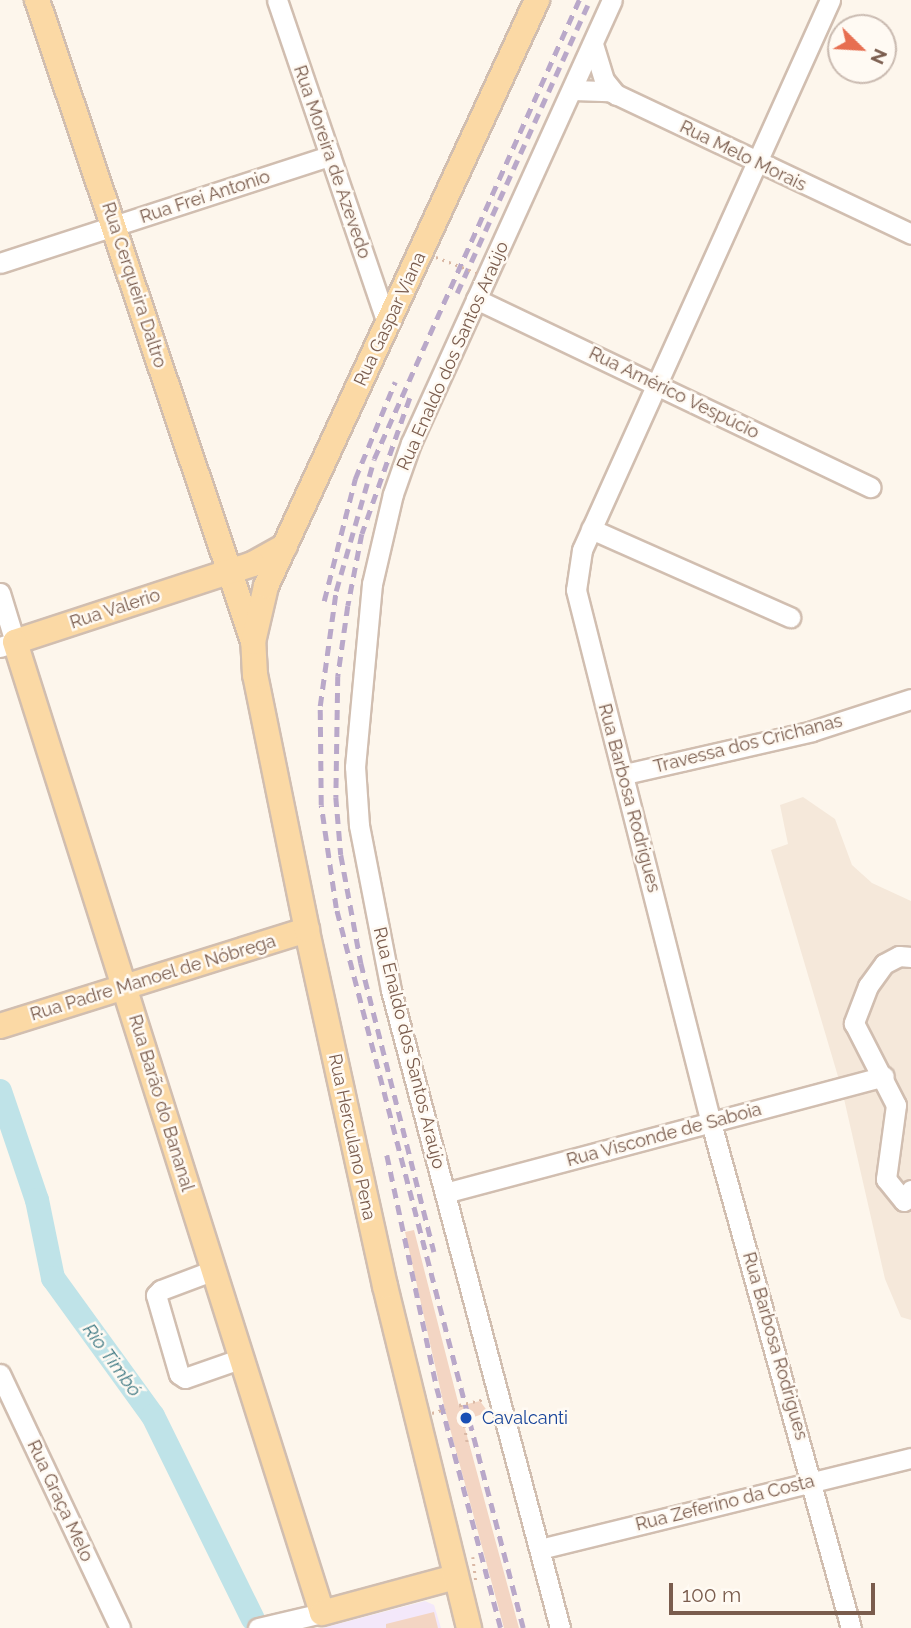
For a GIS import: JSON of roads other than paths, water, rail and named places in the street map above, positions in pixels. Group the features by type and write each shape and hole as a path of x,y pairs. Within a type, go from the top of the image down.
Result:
{"main road":[{"name":"Rua Cerqueira Daltro","path":"37,0 253,642"},
{"name":"Rua Gaspar Viana","path":"253,642 266,586 531,4"},
{"path":"229,570 266,559 285,546"},
{"name":"Rua Valerio","path":"8,644 229,570"},
{"name":"Rua Herculano Pena","path":"253,642 255,675 307,930 469,1628"},
{"name":"Rua Barão do Bananal","path":"8,644 125,988 322,1613"},
{"name":"Rua Padre Manoel de Nóbrega","path":"0,1026 307,930"},
{"path":"322,1613 456,1577"}],"street":[{"name":"Rua Moreira de Azevedo","path":"277,0 387,324"},
{"name":"Rua Enaldo dos Santos Araújo","path":"560,1628 391,990 359,825 355,767 372,584 393,495 411,443 612,0"},
{"name":"Rua Barbosa Rodrigues","path":"830,0 591,529 576,570 576,590 625,774 711,1123 813,1481 851,1628"},
{"path":"593,44 604,80 616,95"},
{"name":"Rua Melo Morais","path":"573,90 591,88 616,95 911,233"},
{"name":"Rua Frei Antonio","path":"0,264 330,156"},
{"name":"Rua Américo Vespúcio","path":"476,299 871,487"},
{"path":"591,529 790,617"},
{"name":"Rua Barão do Bananal","path":"0,593 8,644"},
{"name":"Travessa dos Crichanas","path":"625,774 812,731 911,699"},
{"path":"909,1202 884,1171 896,1105 884,1076 856,1034 855,1012 884,964 899,956 911,957"},
{"name":"Rua Visconde de Saboia","path":"445,1193 884,1076"},
{"path":"214,1270 156,1295 176,1361 185,1378 242,1358"},
{"name":"Rua Graça Melo","path":"0,1374 120,1628"},
{"name":"Rua Zeferino da Costa","path":"540,1549 911,1458"},
{"path":"258,1628 322,1613"}],"waterway":[{"name":"Rio Timbó","path":"0,1091 37,1200 53,1278 153,1416 253,1619"}],"railway":[{"path":"523,1628 336,908 321,805 320,706 336,591 374,459 579,0"},
{"path":"457,293 590,0"},
{"path":"324,601 355,479 395,382"},
{"path":"410,398 362,534 348,606 338,676 336,797 341,855 361,963 434,1252"},
{"path":"387,1155 437,1388 501,1628"}],"place":[{"name":"Cavalcanti","path":"466,1418"}]}
